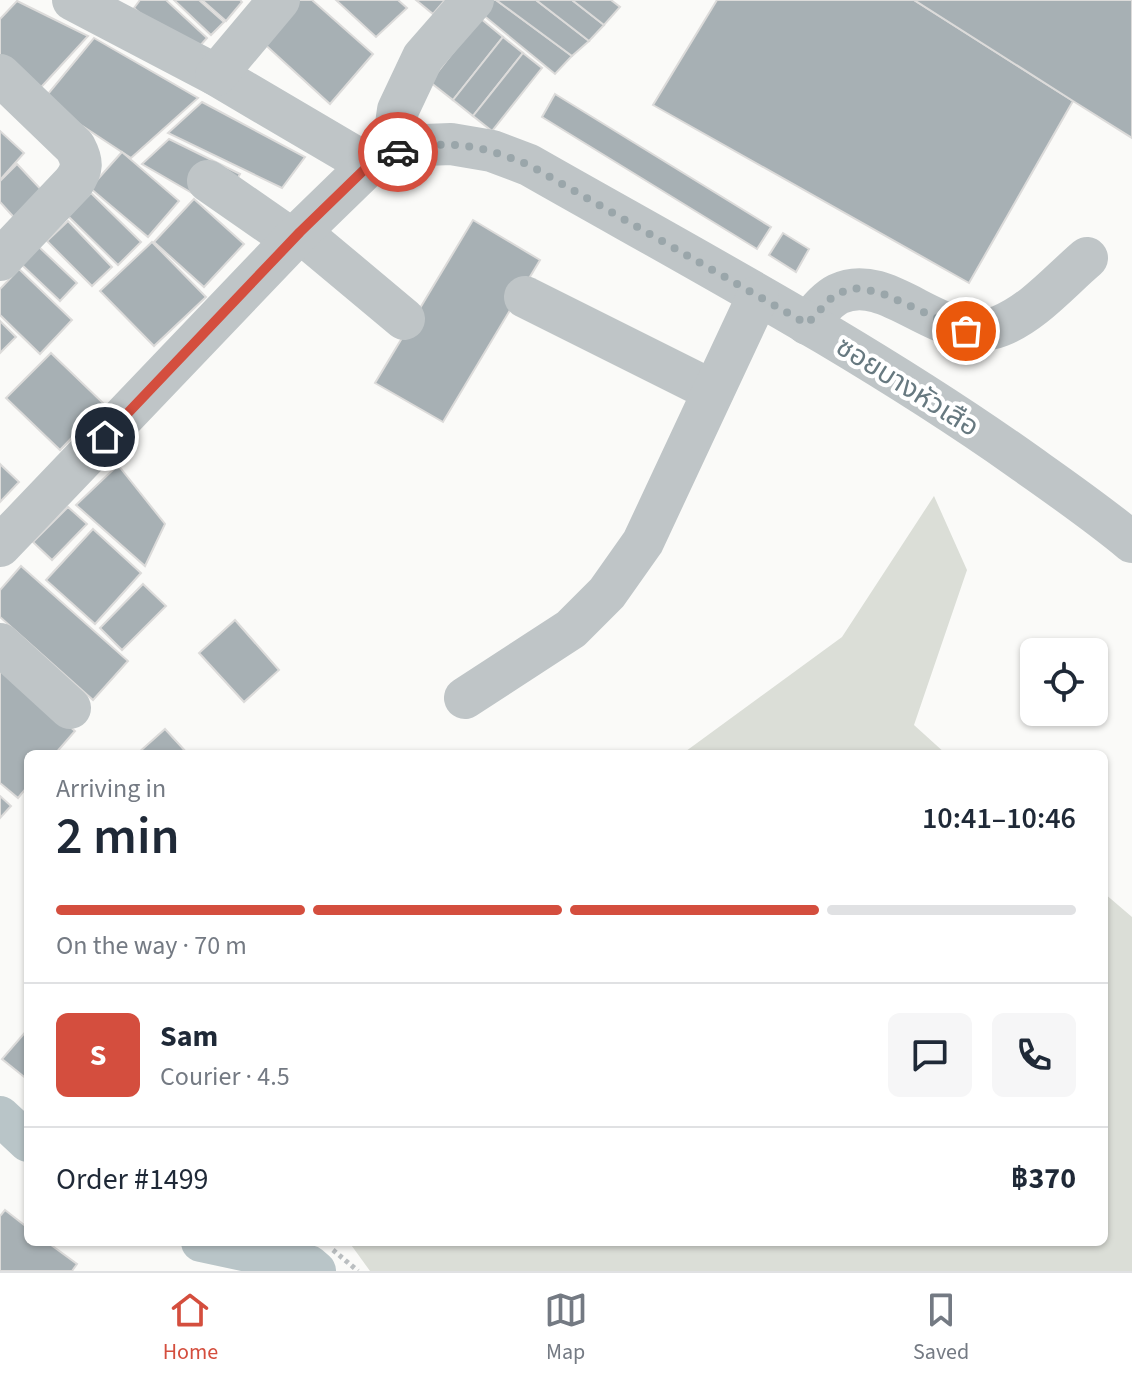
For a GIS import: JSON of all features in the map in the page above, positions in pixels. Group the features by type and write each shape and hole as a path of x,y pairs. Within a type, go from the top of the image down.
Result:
{"street":[{"path":"216,75 279,0"},
{"path":"0,546 296,236 380,159 398,110 423,57 473,0"},
{"path":"100,6 216,75 380,159"},
{"path":"0,75 75,147 82,160 81,171 73,183 0,260"},
{"name":"ซอยบางหัวเสือ","path":"380,159 425,145 451,144 492,151 529,165 864,356 970,424 1097,513 1132,542"},
{"path":"208,181 296,236 404,319"},
{"path":"807,324 834,295 853,288 879,292 966,331 998,327 1027,311 1087,258"},
{"path":"465,698 571,629 607,593 643,542 758,296"},
{"path":"525,297 713,391"},
{"path":"0,644 70,708"}],"path":[{"path":"333,1250 358,1271"}],"shaded area":[{"path":"934,496 967,570 914,725 942,750 687,750 842,637"},
{"path":"1108,896 1132,917 1132,1271 370,1271 352,1246 1108,1246"}],"building":[{"path":"140,0 166,0 207,38 190,57 134,8"},
{"path":"174,0 199,0 224,22 211,35"},
{"path":"202,0 240,0 242,2 226,21"},
{"path":"294,0 312,0 373,54 330,104 260,40"},
{"path":"336,0 398,0 407,8 376,37"},
{"path":"416,0 445,0 433,14"},
{"path":"487,0 496,0 572,56 555,74 477,10"},
{"path":"496,0 536,0 589,41 572,56"},
{"path":"536,0 572,0 604,25 589,41"},
{"path":"572,0 611,0 620,7 604,25"},
{"path":"717,0 914,0 1073,101 969,283 653,105"},
{"path":"914,0 1132,0 1132,138 1073,101"},
{"path":"17,1 88,36 33,96 0,60 0,19"},
{"path":"480,18 503,37 453,100 430,82"},
{"path":"503,37 523,53 473,116 453,100"},
{"path":"94,38 198,98 131,158 43,100"},
{"path":"523,53 542,68 492,131 473,116"},
{"path":"555,94 771,227 757,249 542,117"},
{"path":"202,102 305,157 282,188 168,133"},
{"path":"0,131 24,153 0,180"},
{"path":"169,139 240,174 232,188 192,193 142,164"},
{"path":"122,152 179,201 148,237 90,188"},
{"path":"17,164 47,196 19,223 0,202 0,181"},
{"path":"91,193 141,242 118,265 68,216"},
{"path":"194,199 244,244 204,287 154,242"},
{"path":"473,220 540,260 443,422 375,383"},
{"path":"68,221 112,267 92,286 47,241"},
{"path":"783,233 809,249 796,272 769,255"},
{"path":"152,242 206,297 154,346 100,291"},
{"path":"39,247 77,283 60,301 21,264"},
{"path":"19,269 72,320 40,354 0,315 0,289"},
{"path":"0,321 16,337 0,353"},
{"path":"51,353 104,404 60,450 6,398"},
{"path":"0,464 19,482 0,502"},
{"path":"118,465 165,524 145,566 76,505"},
{"path":"68,507 87,524 52,560 33,542"},
{"path":"93,529 141,573 95,624 46,580"},
{"path":"21,566 128,661 93,700 0,617 0,590"},
{"path":"143,584 166,606 122,650 100,628"},
{"path":"235,620 279,670 244,702 199,653"},
{"path":"0,667 75,731 58,750 24,750 24,791 18,798 0,783"},
{"path":"165,729 184,750 141,750"},
{"path":"0,796 11,806 0,818"},
{"path":"24,1034 24,1077 2,1059"},
{"path":"5,1210 24,1225 24,1246 52,1246 77,1264 72,1271 0,1271 0,1216"}],"waterway":[{"path":"0,1116 24,1138"},
{"path":"220,1246 309,1265 316,1271"}],"way so far":[{"path":"398,152 425,145 451,144 492,151 529,165 807,324 834,295 853,288 879,292 966,331"}],"route":[{"path":"105,437 300,232 369,165 398,152"}]}
